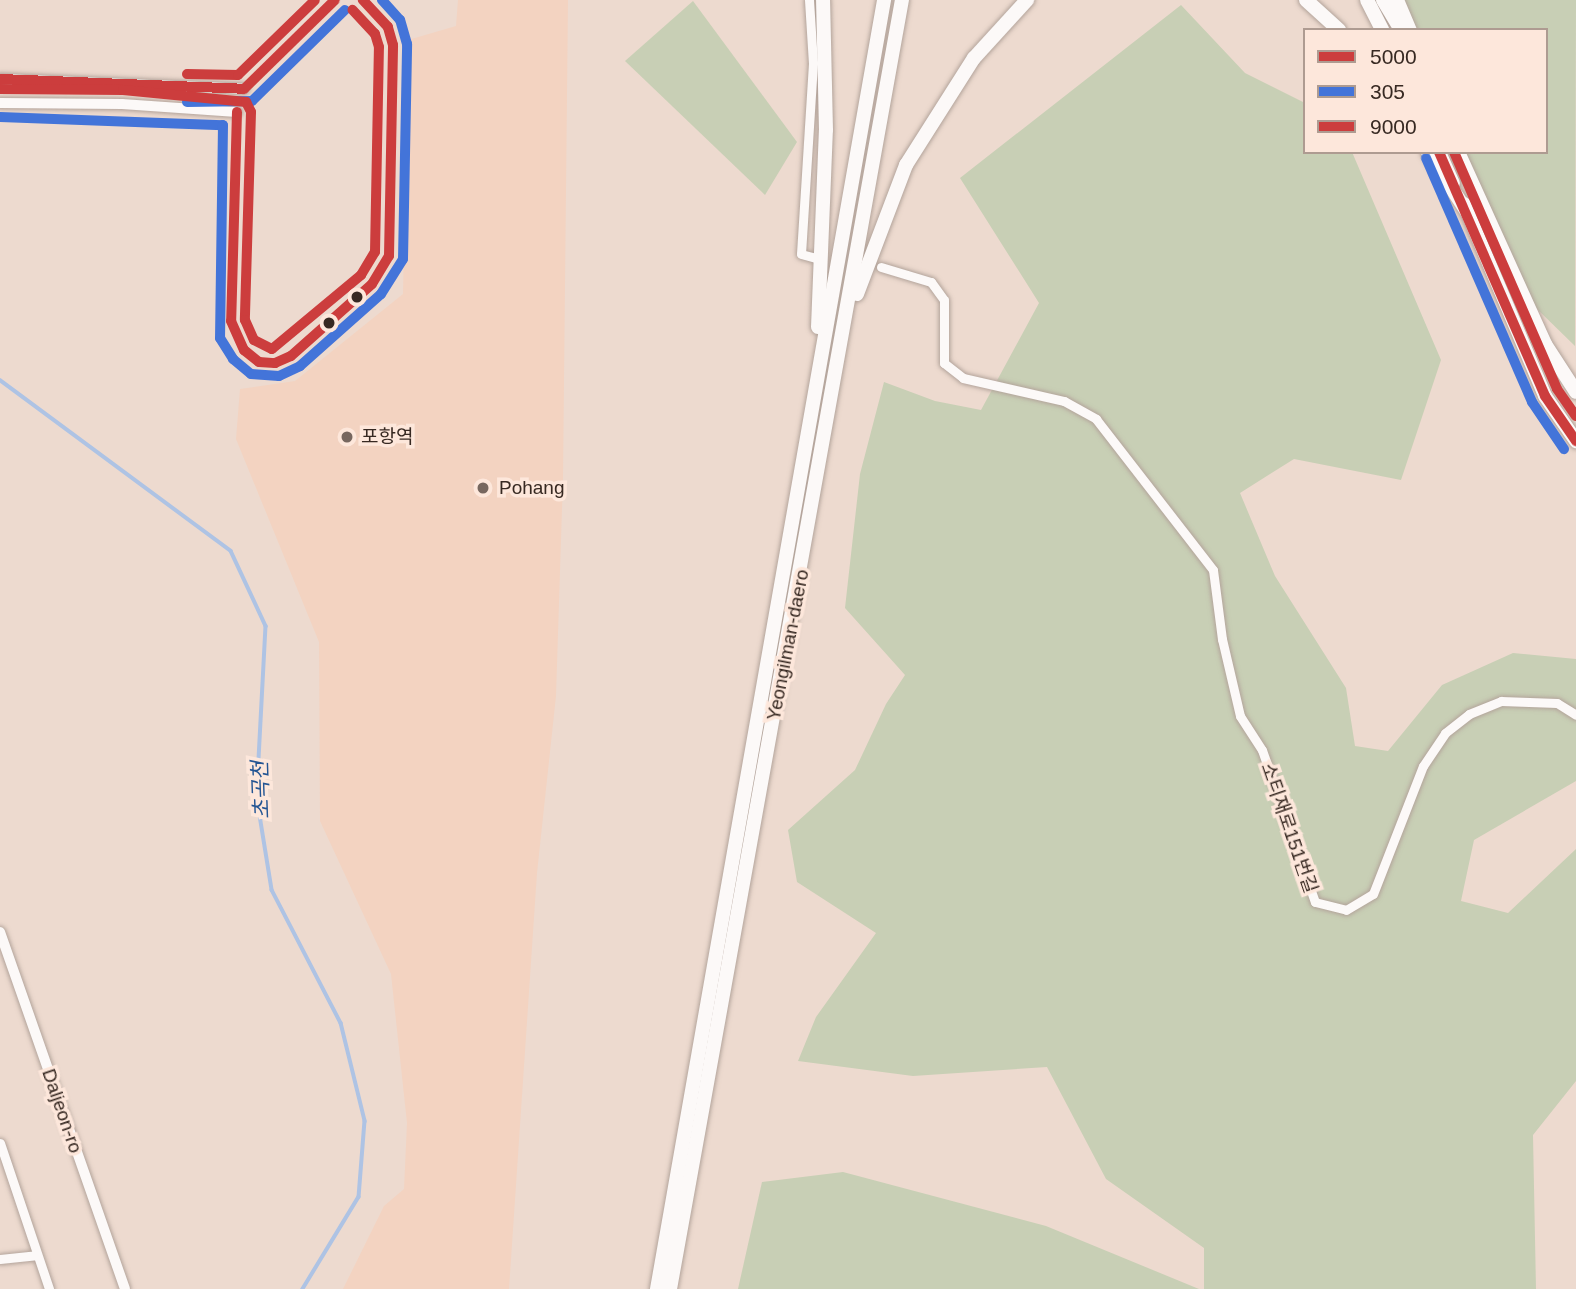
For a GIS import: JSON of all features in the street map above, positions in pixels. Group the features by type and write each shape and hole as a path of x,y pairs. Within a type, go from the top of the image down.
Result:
{"main road":[{"path":"816,381 826,130 823,0"},
{"name":"Yeongilman-daero","path":"657,1289 884,0"},
{"name":"Yeongilman-daero","path":"670,1289 902,0"},
{"path":"844,328 906,165 974,58 1027,0"},
{"path":"1306,0 1337,28"},
{"path":"1367,0 1381,28"},
{"path":"1383,0 1400,28"},
{"path":"1397,0 1409,28"},
{"path":"1429,154 1469,215"},
{"path":"1440,154 1469,215 1545,396 1576,441"},
{"path":"1459,154 1545,344 1576,392"}],"street":[{"path":"809,0 813,63 801,254 816,258"},
{"path":"0,79 244,89"},
{"path":"0,103 122,104 237,112"},
{"name":"소티재로151번길","path":"881,267 931,282 944,300 944,363 963,378 1064,401 1096,419 1213,570 1222,639 1240,716 1262,750 1315,902 1346,910 1373,894 1423,766 1445,733 1469,714 1501,701 1557,703 1576,715"},
{"name":"Daljeon-ro","path":"0,932 125,1289"},
{"path":"0,1143 3,1160 49,1289"},
{"path":"0,1259 36,1255"}],"shaded area":[{"path":"458,0 568,0 563,478 556,696 537,873 509,1289 343,1289 384,1206 404,1189 407,1123 391,974 320,821 319,642 236,439 240,389 295,381 403,294 408,40 456,26"}],"green space":[{"path":"1404,0 1576,0 1575,346 1536,308 1459,154 1548,154 1548,28 1412,28"},
{"path":"693,1 797,142 765,195 625,61"},
{"path":"1181,5 1245,73 1303,102 1303,154 1353,154 1441,360 1401,480 1294,459 1240,493 1275,576 1346,688 1355,746 1388,751 1442,685 1513,653 1576,659 1576,781 1474,840 1461,901 1508,913 1576,849 1576,1081 1533,1135 1536,1289 1204,1289 1204,1248 1106,1179 1047,1067 913,1076 798,1061 816,1017 876,933 797,882 788,830 855,770 886,704 905,675 845,608 860,474 884,382 935,401 981,410 1039,303 960,178"},
{"path":"843,1172 1046,1226 1199,1289 738,1289 762,1182"}],"waterway":[{"name":"초곡천","path":"0,380 231,551 266,626 257,797 272,890 341,1023 365,1121 359,1197 303,1289"}],"transit line":[{"name":"9000","path":"187,74 238,75 315,0"},
{"name":"5000","path":"244,89 335,0"},
{"name":"5000","path":"237,112 231,321 244,350 259,362 275,363 291,356 372,284 389,256 393,45 388,27 363,0"},
{"name":"305","path":"0,117 223,125 220,338 233,359 251,374 279,376 300,366 381,294 403,259 407,44 400,20 382,0"},
{"name":"305","path":"187,102 252,101 345,10"},
{"name":"9000","path":"0,89 123,90 246,102 251,112 245,320 254,340 272,349 361,275 375,252 379,47 375,34 353,10"},
{"name":"5000","path":"0,79 244,89"},
{"name":"5000","path":"1440,154 1545,396 1576,441"},
{"name":"9000","path":"1455,154 1557,389 1576,416"},
{"name":"305","path":"1426,158 1532,402 1564,449"}],"place":[{"name":"포항역","path":"347,437"},
{"name":"Pohang","path":"483,488"}]}
